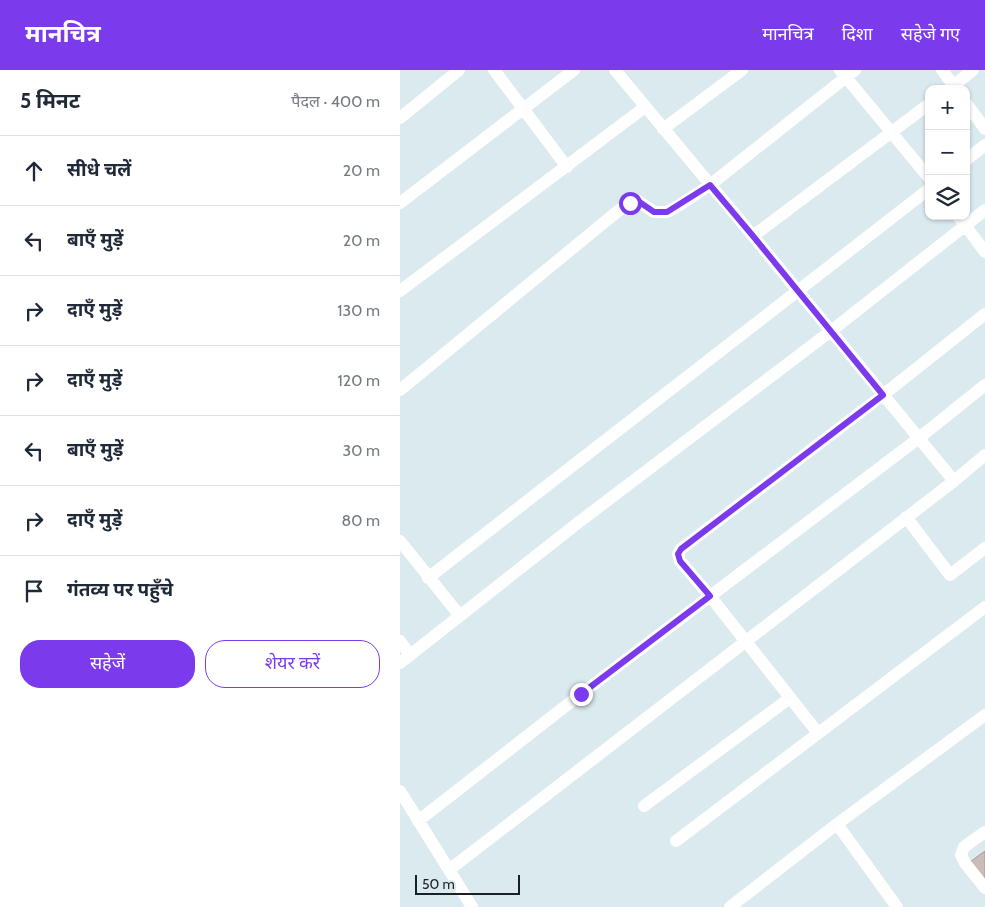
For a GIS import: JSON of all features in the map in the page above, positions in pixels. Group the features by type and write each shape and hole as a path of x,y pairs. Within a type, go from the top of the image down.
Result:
{"street":[{"path":"400,118 459,70"},
{"path":"494,70 567,167"},
{"path":"400,203 574,70"},
{"path":"615,70 954,481"},
{"path":"663,129 742,70"},
{"path":"942,70 951,85"},
{"path":"956,85 973,70"},
{"path":"400,390 618,211 630,203 638,201 654,212 667,212 710,185 847,72 892,133 927,175"},
{"path":"400,291 646,107"},
{"path":"753,236 925,107"},
{"path":"970,108 985,129"},
{"path":"970,157 985,145"},
{"path":"428,578 925,192"},
{"path":"400,640 405,659 579,522 831,331 961,221 985,210"},
{"path":"961,221 985,252"},
{"path":"818,734 746,641 680,561 678,554 681,549 883,395 985,314"},
{"path":"418,821 581,694 919,438 985,385"},
{"path":"449,870 985,456"},
{"path":"906,517 950,575 985,548"},
{"path":"400,542 460,616"},
{"path":"676,841 985,606"},
{"path":"644,806 790,698"},
{"path":"730,907 837,824 985,715"},
{"path":"400,791 472,907"},
{"path":"837,824 897,907"},
{"path":"985,832 964,847 961,855 965,864 985,888"}],"building":[{"path":"985,851 985,883 970,862"}],"route":[{"path":"581,694 710,596 680,561 678,554 681,549 883,395 710,185 667,212 654,212 638,201 630,203"}]}
